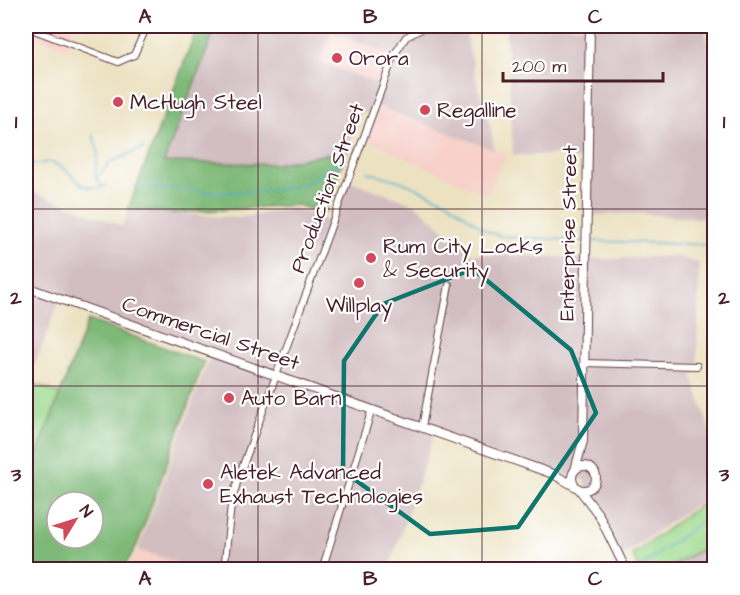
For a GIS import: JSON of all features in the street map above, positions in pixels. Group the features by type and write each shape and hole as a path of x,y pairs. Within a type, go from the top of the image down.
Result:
{"street":[{"path":"26,27 118,62 134,55 147,26"},
{"name":"Production Street","path":"224,570 234,492 394,55 406,37 427,26"},
{"name":"Enterprise Street","path":"575,471 583,441 590,26"},
{"path":"422,427 449,285"},
{"name":"Commercial Street","path":"26,287 553,474 578,488"},
{"path":"584,363 697,366"},
{"path":"322,570 372,410"},
{"name":"Enterprise Street","path":"583,441 590,468"},
{"path":"599,515 572,479 575,471 582,466 590,468 595,474 593,495 599,515 626,570"},
{"name":"Commercial Street","path":"553,474 575,471"},
{"path":"578,488 589,488 594,482"}],"highlighted area":[{"path":"473,269 571,350 596,413 518,527 430,534 343,471 344,361 383,304"}],"shaded area":[{"path":"26,26 75,26 67,48 26,33"},
{"path":"216,26 464,26 478,88 491,129 494,150 375,105 371,116 361,112 347,150 276,164 164,162","holes":["331,32 394,56 383,86 320,62"]},
{"path":"506,26 704,26 714,66 714,219 628,213 586,216 587,159 563,159 563,155 513,155"},
{"path":"331,32 394,56 383,86 320,62"},
{"path":"375,105 506,154 487,195 363,138"},
{"path":"348,180 416,205 472,254 608,259 675,256 699,263 697,371 692,376 714,443 714,492 620,557 583,479 553,474 435,433 389,569 198,569 138,550 211,353 60,300 28,381 26,380 26,189 122,226 129,210 239,218 294,208 331,222"},
{"path":"714,543 714,569 666,569"},
{"path":"138,550 198,569 127,569"}],"green space":[{"path":"198,26 216,26 164,162 276,164 347,150 324,213 297,205 173,213 128,209"},
{"path":"88,320 204,362 137,545 123,569 26,569 26,484"},
{"path":"26,380 60,394 26,484"},
{"path":"714,495 714,543 666,569 639,569 632,555"}],"waterway":[{"path":"713,26 714,32"},
{"path":"93,135 98,152 95,178"},
{"path":"102,186 96,178 111,162 144,148"},
{"path":"26,166 53,163 61,166 87,187 106,186"},
{"path":"135,186 197,191 261,192 301,185 341,163"},
{"path":"367,172 400,181 448,202 485,230 500,236 584,241"},
{"path":"588,241 714,245"},
{"path":"641,567 714,512"}],"place":[{"name":"Orora","path":"337,58"},
{"name":"McHugh Steel","path":"118,102"},
{"name":"Regalline","path":"425,110"},
{"name":"Rum City Locks & Security","path":"371,258"},
{"name":"Willplay","path":"359,283"},
{"name":"Auto Barn","path":"229,398"},
{"name":"Aletek Advanced Exhaust Technologies","path":"208,484"}]}
